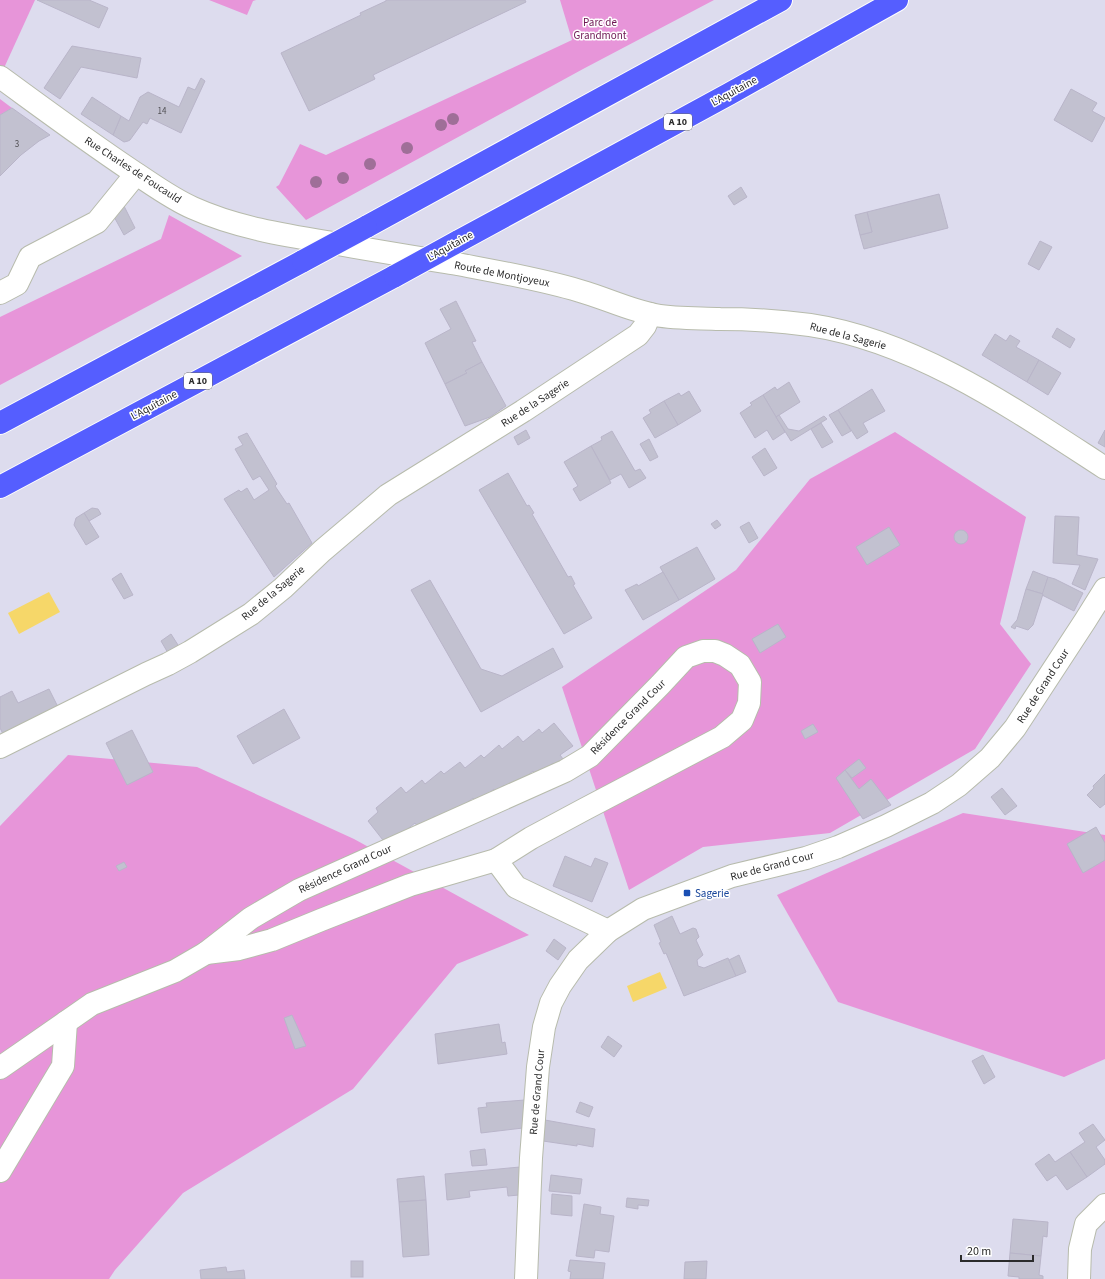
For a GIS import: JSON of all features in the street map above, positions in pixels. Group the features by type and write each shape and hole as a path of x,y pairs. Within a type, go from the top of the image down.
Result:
{"highway":[{"path":"0,423 366,228 781,0"},
{"name":"L'Aquitaine","path":"0,487 395,276 722,98 897,0"}],"street":[{"name":"Rue Charles de Foucauld","path":"0,77 95,146 170,196 192,208 215,217 280,234"},
{"path":"0,293 17,284 30,258 97,222 136,174"},
{"name":"Route de Montjoyeux","path":"280,234 478,268 544,281 602,297 650,314"},
{"name":"Rue de la Sagerie","path":"0,747 168,664 251,614 388,495 523,411 638,335 645,326 650,314 684,319 736,319 812,326 848,334 885,345 927,363 994,397 1105,468"},
{"name":"Rue de Grand Cour","path":"526,1279 531,1158 538,1067 544,1027 551,1003 560,986 578,960 608,931 643,910 732,876 806,858 838,847 886,826 932,803 958,785 990,758 1015,728 1105,589"},
{"name":"Résidence Grand Cour","path":"0,1068 92,1004 175,971 206,953 251,918 299,890 564,771 590,756 686,657 702,651 715,651 725,655 740,665 750,682 749,703 742,720 722,737 579,813 496,860 410,885 272,940 239,949 206,953"},
{"path":"496,860 516,887 608,931"},
{"path":"0,1172 63,1066 66,1022"},
{"path":"1079,1279 1080,1249 1086,1224 1105,1206"}],"green space":[{"path":"0,0 35,0 4,68 0,65"},
{"path":"209,0 256,0 253,1 247,15"},
{"name":"Parc de Grandmont","path":"560,0 714,0 583,69 306,220 276,187 279,185 300,144 326,155 572,40"},
{"path":"0,99 12,108 0,115"},
{"path":"169,215 242,256 0,385 0,317 161,239"},
{"path":"895,432 1026,517 1000,624 1031,664 975,749 830,833 703,847 629,890 562,687 736,570 810,479"},
{"path":"68,755 197,767 354,839 529,935 457,964 353,1089 183,1193 115,1270 109,1279 0,1279 0,826"},
{"path":"963,813 1105,835 1105,1059 1064,1077 838,1002 777,895"}],"shaded area":[{"path":"49,592 60,612 19,634 8,613"},
{"path":"660,972 667,988 633,1002 627,986"}],"building":[{"path":"37,0 89,0 108,8 99,28"},
{"path":"386,0 525,0 526,2 373,75 375,79 309,111 281,53 361,15 360,13"},
{"path":"72,46 141,58 137,78 81,67 60,99 44,88"},
{"path":"201,78 205,81 181,133 150,118 147,124 143,122 128,141 124,142 113,135 121,116 129,121 140,97 148,92 179,107 188,87 195,90"},
{"path":"1071,89 1097,103 1092,111 1105,118 1092,142 1054,120"},
{"path":"92,97 121,116 113,135 81,114"},
{"path":"12,108 50,135 39,141 21,155 0,176 0,115"},
{"path":"741,187 747,197 734,205 728,196"},
{"path":"939,194 948,228 864,249 860,235 872,232 867,212"},
{"path":"124,206 135,228 124,235 112,213"},
{"path":"867,212 872,232 860,235 855,215"},
{"path":"1040,241 1052,247 1039,270 1028,264"},
{"path":"456,301 476,341 472,342 482,362 465,371 467,373 445,384 425,343 451,329 440,309"},
{"path":"1057,328 1075,339 1070,348 1052,337"},
{"path":"995,334 1006,341 1010,335 1020,341 1016,347 1039,360 1027,382 982,355"},
{"path":"1039,360 1061,373 1048,395 1027,382"},
{"path":"482,362 506,406 490,417 465,426 445,384 467,373 465,371"},
{"path":"789,382 800,402 776,417 763,395 775,387 777,390"},
{"path":"872,389 885,411 863,423 868,432 857,439 838,410"},
{"path":"689,391 701,411 678,425 664,401 679,393 681,396"},
{"path":"763,395 785,432 773,440 767,430 755,438 740,413 752,405 750,403"},
{"path":"664,401 678,425 655,438 643,418 651,413 649,410"},
{"path":"838,410 851,431 842,436 829,415"},
{"path":"779,415 788,429 799,431 824,416 827,419 791,441 776,417"},
{"path":"821,423 833,442 822,448 811,429"},
{"path":"526,430 530,438 518,445 514,437"},
{"path":"1105,430 1105,447 1098,443"},
{"path":"612,431 635,471 640,469 646,478 629,488 621,474 610,480 591,446 602,440 601,437"},
{"path":"247,433 277,484 275,486 287,504 289,503 312,543 274,577 224,499 239,490 241,492 247,488 254,500 269,490 260,476 253,480 235,449 243,445 238,437"},
{"path":"649,439 658,457 650,461 640,444"},
{"path":"591,446 611,483 580,501 573,489 578,486 564,462"},
{"path":"765,448 777,468 764,476 752,457"},
{"path":"508,473 527,506 529,505 534,513 532,514 568,577 571,576 575,584 573,585 592,618 564,634 479,490"},
{"path":"92,508 98,509 101,514 89,521 84,513"},
{"path":"84,513 99,537 86,545 74,525 76,518"},
{"path":"1055,516 1079,517 1077,555 1098,559 1085,590 1072,584 1080,565 1053,563"},
{"path":"717,520 721,525 715,529 711,524"},
{"path":"749,522 758,538 749,543 740,527"},
{"path":"889,527 900,545 867,565 856,547"},
{"path":"958,530 964,530 968,534 968,540 964,544 958,544 954,540 954,534"},
{"path":"697,547 715,579 679,600 660,567"},
{"path":"1033,571 1048,577 1043,594 1026,589"},
{"path":"663,572 679,600 643,620 625,590 637,584 638,586"},
{"path":"121,573 133,595 124,599 112,579"},
{"path":"1048,577 1083,593 1074,611 1042,595"},
{"path":"430,580 481,669 502,676 553,648 563,667 481,712 411,590"},
{"path":"1026,589 1043,594 1033,625 1028,630 1016,626 1015,629 1011,627 1017,620"},
{"path":"778,624 786,637 760,653 752,639"},
{"path":"171,634 178,645 168,653 161,641"},
{"path":"49,689 58,707 3,734 0,728 0,697 12,691 18,703"},
{"path":"284,709 300,738 253,764 237,736"},
{"path":"554,723 573,746 560,755 563,759 555,766 553,763 537,776 533,771 517,784 514,781 506,788 504,785 496,792 494,789 477,803 473,798 457,810 455,808 447,814 445,812 437,818 435,816 419,828 415,823 386,844 368,821 378,812 376,808 401,787 406,793 422,780 425,784 441,771 444,774 460,762 465,768 481,755 484,758 499,745 502,749 518,736 523,742 539,729 542,733"},
{"path":"813,724 818,732 805,739 801,731"},
{"path":"132,730 153,772 127,785 106,743"},
{"path":"859,759 866,768 852,778 845,770"},
{"path":"845,770 859,789 871,779 891,805 863,819 836,778"},
{"path":"1105,774 1105,804 1100,808 1087,795 1094,788 1093,786"},
{"path":"1002,788 1017,806 1005,815 991,797"},
{"path":"1096,827 1105,843 1105,860 1083,873 1067,844"},
{"path":"565,856 591,867 595,858 608,863 592,902 553,886"},
{"path":"124,862 127,867 119,871 116,866"},
{"path":"672,916 680,934 693,928 696,929 699,937 696,940 703,955 697,960 698,966 704,968 728,958 736,976 684,996 666,953 664,954 659,943 661,942 654,925"},
{"path":"554,939 566,948 558,960 546,951"},
{"path":"739,955 746,972 736,976 729,960"},
{"path":"292,1015 306,1046 295,1049 284,1018"},
{"path":"499,1024 502,1043 505,1042 507,1054 438,1064 435,1034"},
{"path":"608,1036 622,1046 614,1057 601,1047"},
{"path":"983,1055 995,1077 984,1084 972,1061"},
{"path":"525,1100 523,1128 481,1133 478,1108 487,1107 486,1103"},
{"path":"580,1102 593,1107 589,1117 576,1112"},
{"path":"545,1120 595,1129 593,1147 543,1141"},
{"path":"1093,1124 1105,1140 1096,1147 1105,1160 1105,1164 1087,1177 1070,1152 1085,1142 1079,1133"},
{"path":"485,1149 487,1165 472,1166 470,1151"},
{"path":"1070,1152 1087,1177 1067,1190 1056,1175 1047,1181 1035,1164 1049,1154 1055,1162"},
{"path":"520,1167 519,1195 508,1196 507,1187 469,1191 470,1197 447,1200 445,1174"},
{"path":"551,1175 582,1179 580,1194 549,1191"},
{"path":"424,1176 426,1200 399,1202 397,1179"},
{"path":"552,1194 572,1196 572,1216 551,1214"},
{"path":"627,1198 649,1200 648,1206 638,1205 638,1209 626,1207"},
{"path":"426,1200 429,1255 403,1257 399,1202"},
{"path":"584,1204 601,1207 600,1214 614,1216 609,1252 595,1250 594,1258 576,1256"},
{"path":"1013,1219 1048,1222 1047,1237 1043,1236 1041,1256 1010,1253"},
{"path":"1010,1253 1041,1256 1039,1275 1043,1276 1043,1279 1019,1279 1019,1277 1008,1276"},
{"path":"570,1260 605,1263 603,1279 570,1279 571,1272 568,1271"},
{"path":"351,1261 363,1261 363,1277 351,1277"},
{"path":"707,1261 706,1279 684,1279 685,1262"},
{"path":"226,1267 227,1272 244,1270 245,1279 201,1279 200,1270"}],"place":[{"name":"Sagerie","path":"687,893"}]}
